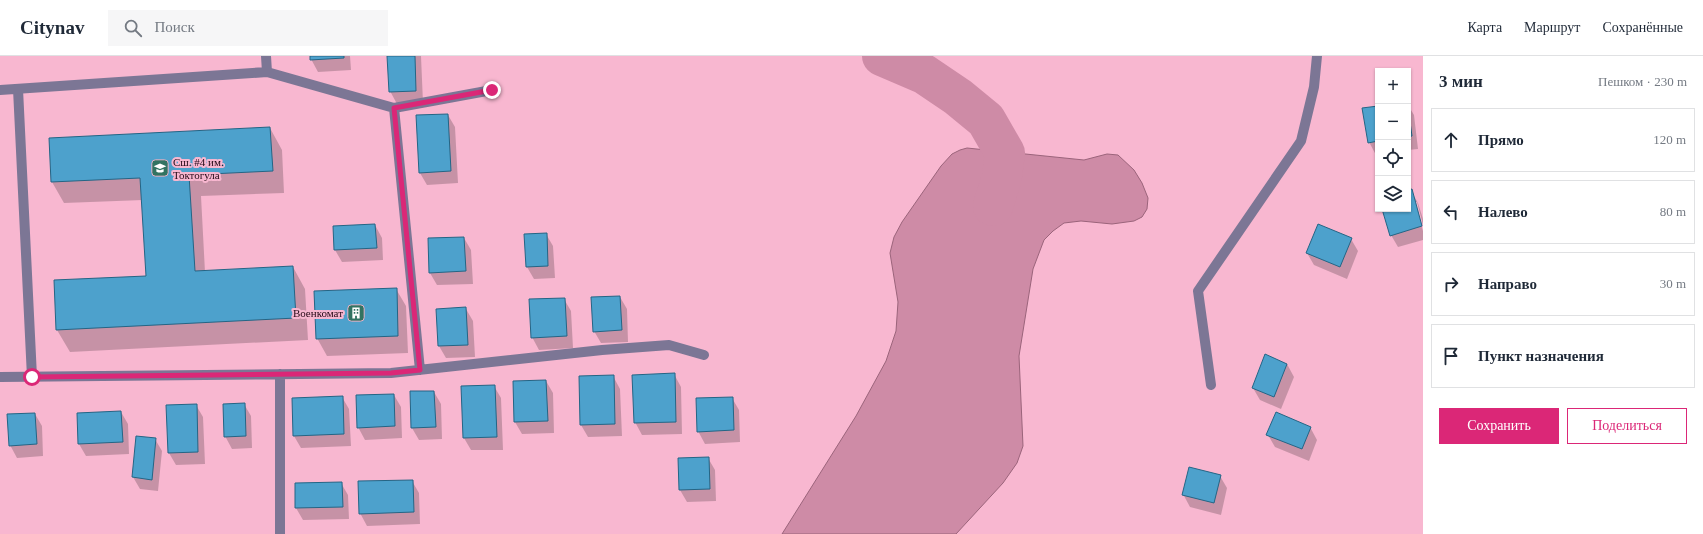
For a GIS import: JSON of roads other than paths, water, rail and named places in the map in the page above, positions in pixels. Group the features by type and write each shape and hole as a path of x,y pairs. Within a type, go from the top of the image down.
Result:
{"street":[{"path":"266,56 267,72"},
{"path":"1211,385 1198,291 1301,141 1314,86 1317,56"},
{"path":"0,90 267,72 394,108 492,90"},
{"path":"18,89 32,377"},
{"path":"394,108 420,370"},
{"path":"0,377 391,373 602,350 669,345 704,355"},
{"path":"280,374 280,534"}],"waterway":[{"path":"882,56 924,74 958,97 986,120 1005,153 1002,177 993,206"}],"place":[{"name":"Сш. #4 им. Токтогула","path":"160,168"},
{"name":"Военкомат","path":"356,313"}]}
